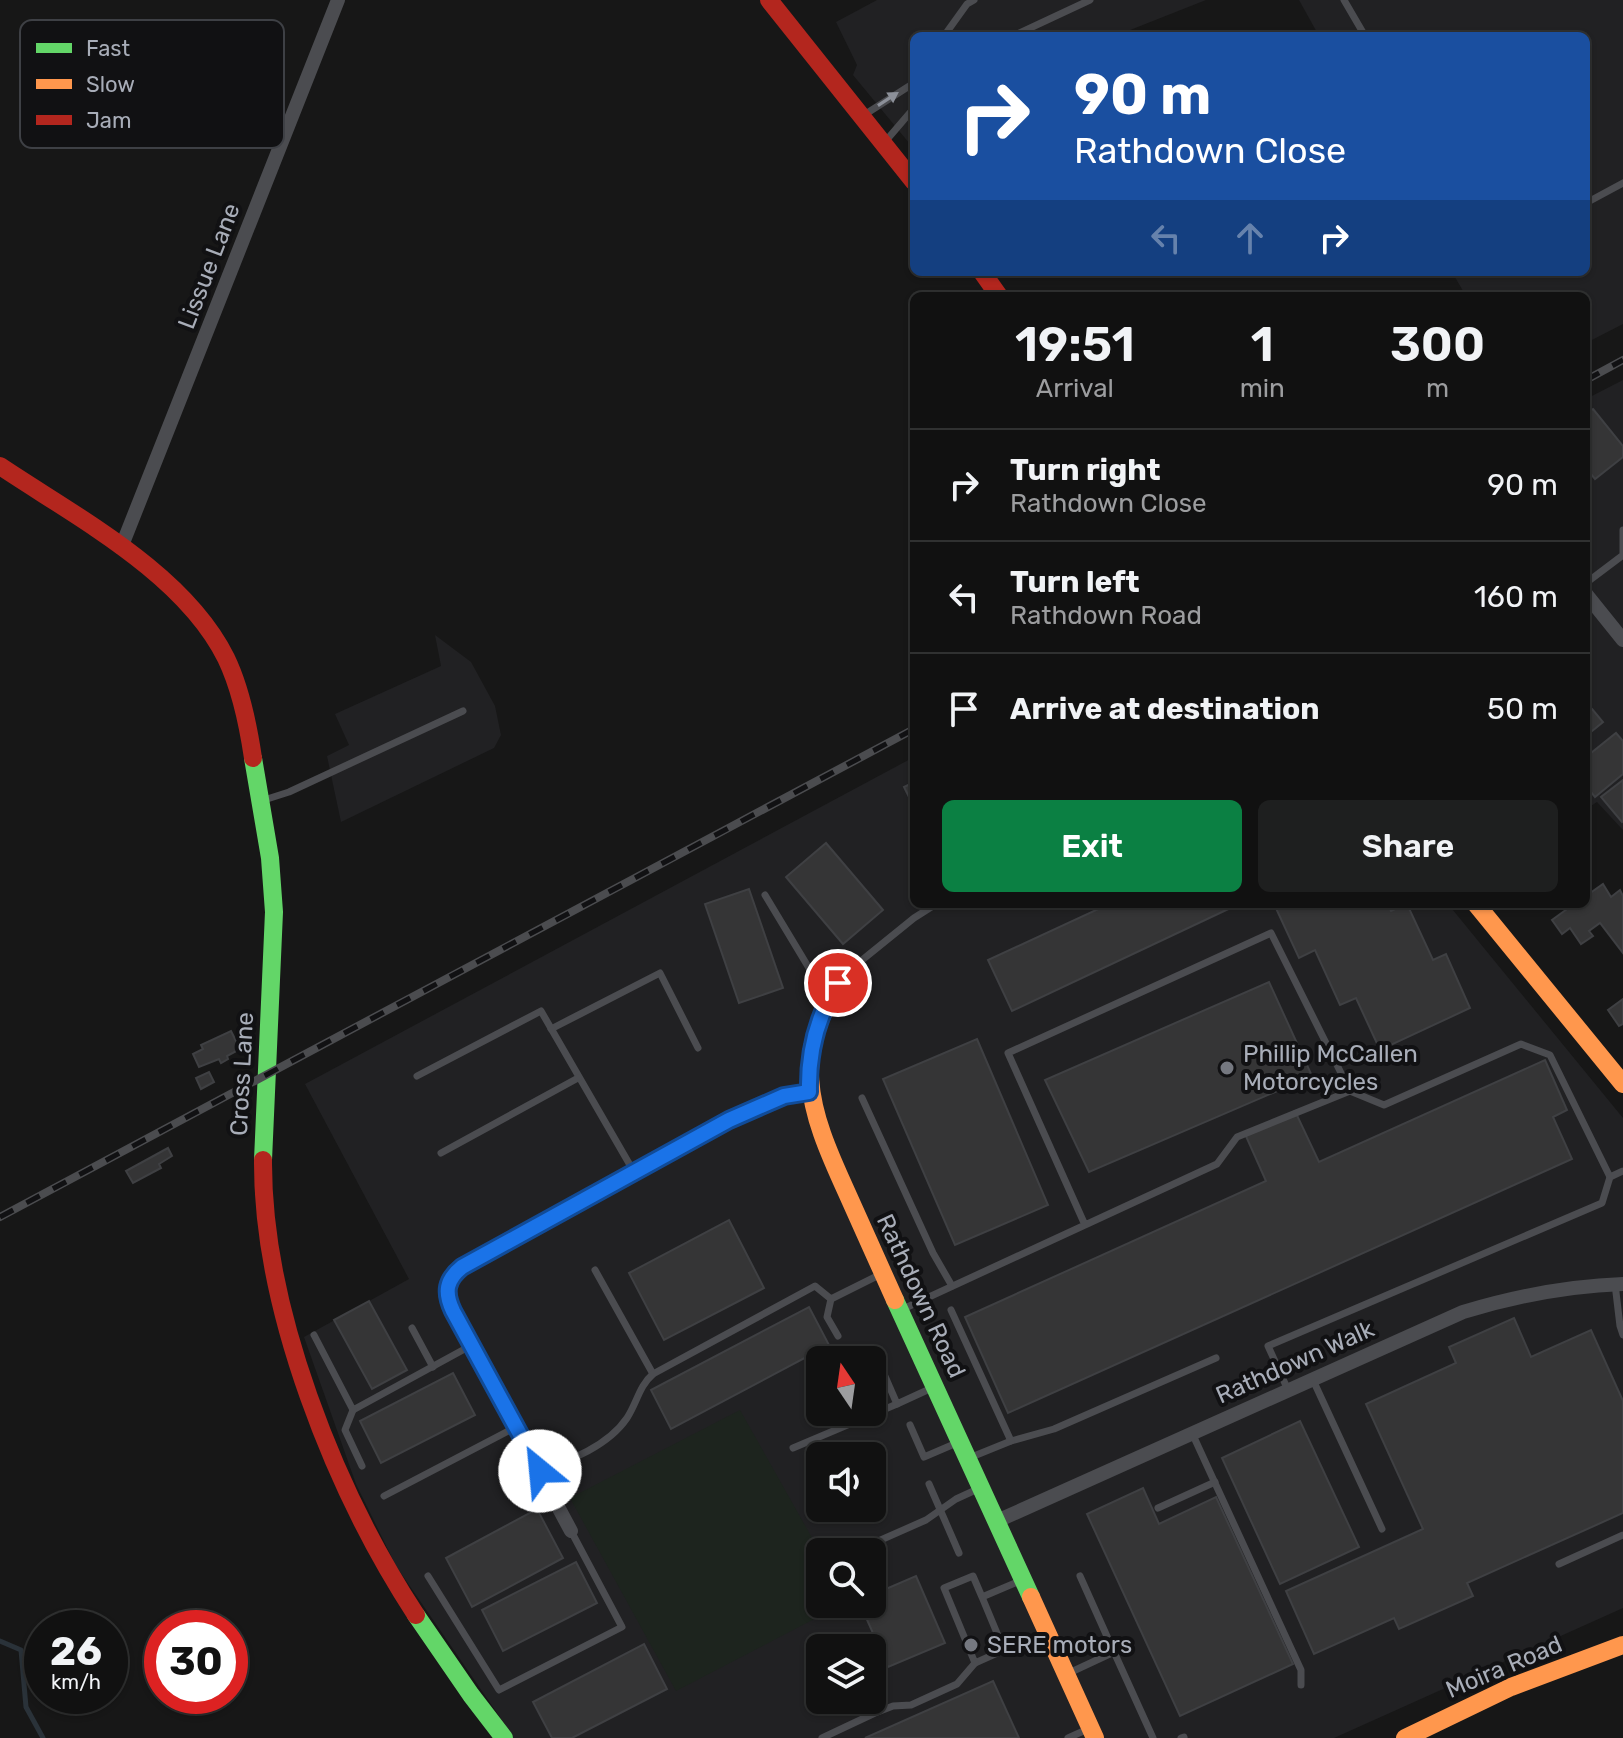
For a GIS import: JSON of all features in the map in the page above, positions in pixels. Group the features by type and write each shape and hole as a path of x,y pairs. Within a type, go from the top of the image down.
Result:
{"main road":[{"path":"769,0 910,177"},
{"name":"Cross Lane","path":"0,466 121,548 185,603 209,629 223,652 239,690 262,801 273,878 262,1137 266,1230 274,1285 332,1456 386,1568 427,1635 504,1738"},
{"path":"1479,908 1623,1084"},
{"name":"Rathdown Road","path":"850,970 828,1000 812,1052 809,1092 821,1137 1093,1733"},
{"name":"Moira Road","path":"1405,1738 1511,1687 1623,1645"}],"street":[{"name":"Lissue Lane","path":"284,136 338,0"},
{"name":"Lissue Lane","path":"121,548 279,148"},
{"path":"1590,599 1623,640"},
{"path":"571,1531 447,1298 451,1276 462,1267 761,1104 799,1092 809,1092"},
{"name":"Rathdown Walk","path":"997,1521 1463,1312 1570,1286 1619,1284"}],"lane":[{"path":"947,32 967,4 974,0"},
{"path":"1068,11 1074,0"},
{"path":"1022,32 1090,0"},
{"path":"1344,0 1363,32"},
{"path":"863,116 910,86"},
{"path":"884,143 910,113"},
{"path":"1590,201 1623,183"},
{"path":"1590,580 1623,555 1623,530"},
{"path":"262,801 289,792 463,711"},
{"path":"765,895 828,1000"},
{"name":"Rathdown Road","path":"850,970 930,908"},
{"path":"1085,1225 1008,1053 1271,933 1350,1091 1384,1105 1521,1044 1550,1055 1610,1177 1602,1203 1268,1346 1288,1390"},
{"path":"551,1029 660,973 698,1048"},
{"path":"417,1076 541,1011 634,1172"},
{"path":"441,1153 578,1078"},
{"path":"901,1309 1217,1164 1237,1137 1350,1091"},
{"path":"862,1098 933,1253 952,1286"},
{"path":"1610,1177 1623,1171"},
{"path":"595,1270 653,1374"},
{"path":"831,1299 883,1273"},
{"path":"1619,1284 1623,1335"},
{"path":"540,1471 564,1462 612,1435 627,1417 640,1389 653,1374 815,1286 831,1299"},
{"path":"831,1299 827,1317 838,1336"},
{"path":"951,1310 1011,1441"},
{"path":"412,1328 433,1367"},
{"path":"314,1335 353,1410"},
{"path":"362,1466 345,1430 353,1410 472,1345"},
{"path":"910,1425 924,1457 1011,1441 1054,1429 1216,1358"},
{"path":"1312,1378 1382,1529"},
{"path":"886,1379 897,1404"},
{"path":"793,1448 936,1386"},
{"path":"384,1496 516,1427"},
{"path":"1192,1433 1301,1670 1301,1685"},
{"path":"1158,1508 1215,1482"},
{"path":"929,1484 959,1553"},
{"path":"885,1538 926,1520 956,1499 982,1487"},
{"path":"428,1576 499,1690 622,1627 571,1531"},
{"path":"1559,1564 1623,1535"},
{"path":"822,1738 875,1713 893,1706 911,1705 957,1684 975,1663 1004,1650 973,1576 944,1588 975,1663"},
{"path":"1080,1576 1153,1738"},
{"path":"982,1597 1024,1579"},
{"path":"1067,1674 1114,1652"},
{"path":"1068,1738 1093,1733"}],"shaded area":[{"path":"877,0 1206,0 1125,32 910,32 910,144 853,75 857,65 836,22"},
{"path":"1299,0 1623,0 1623,324 1590,341 1590,292 1464,292 1454,276 1590,276 1590,32 1317,32"},
{"path":"1623,380 1623,830 1597,802 1590,806 1590,397"},
{"path":"435,635 471,662 495,706 501,735 494,748 341,822 327,756 349,745 335,714 441,666"},
{"path":"910,759 910,908 1451,908 1623,1118 1623,1608 1334,1738 498,1738 506,1726 396,1566 356,1484 304,1337 409,1279 305,1084"},
{"path":"740,1410 812,1538 806,1538 806,1618 816,1618 676,1691 570,1498"}],"building":[{"path":"1593,409 1623,446 1623,457 1595,479 1590,473 1590,411"},
{"path":"1590,710 1603,722 1590,733"},
{"path":"1616,733 1623,741 1623,774 1595,797 1590,791 1590,754"},
{"path":"1623,780 1623,821 1622,822 1601,797"},
{"path":"910,784 910,799 904,787"},
{"path":"826,843 883,910 843,944 786,877"},
{"path":"1603,884 1611,897 1620,890 1623,896 1623,953 1600,923 1589,931 1593,936 1581,944 1570,928 1562,934 1552,920 1568,908 1590,908 1590,893"},
{"path":"749,889 783,988 739,1003 705,904"},
{"path":"1100,908 1231,908 1012,1011 988,960"},
{"path":"1276,908 1390,908 1391,911 1409,908 1433,960 1446,954 1470,1008 1380,1050 1356,998 1340,1005 1315,950 1299,958"},
{"path":"1269,982 1312,1076 1089,1172 1045,1080"},
{"path":"1623,999 1623,1024 1619,1026 1608,1010"},
{"path":"231,1031 240,1049 221,1063 219,1059 199,1067 193,1054 203,1049 201,1045"},
{"path":"977,1039 1048,1205 955,1245 883,1079"},
{"path":"1545,1060 1567,1110 1553,1117 1572,1159 1008,1413 965,1317 1266,1181 1245,1134 1295,1111 1319,1162"},
{"path":"209,1072 214,1082 201,1089 196,1078"},
{"path":"168,1148 172,1156 159,1164 161,1168 133,1183 126,1171"},
{"path":"729,1220 764,1288 664,1340 629,1273"},
{"path":"369,1301 407,1370 372,1389 334,1320"},
{"path":"809,1307 829,1345 806,1346 806,1357 671,1429 651,1390"},
{"path":"1514,1318 1531,1357 1591,1330 1623,1401 1623,1513 1467,1583 1473,1596 1399,1629 1394,1618 1314,1654 1286,1591 1423,1529 1366,1404 1456,1363 1449,1347"},
{"path":"453,1373 475,1415 381,1463 360,1421"},
{"path":"1300,1421 1359,1547 1280,1584 1222,1458"},
{"path":"1143,1488 1159,1524 1216,1497 1293,1664 1180,1716 1087,1514"},
{"path":"537,1509 563,1558 472,1607 446,1558"},
{"path":"576,1562 597,1603 503,1651 482,1610"},
{"path":"916,1576 945,1643 888,1667 886,1634 873,1634 866,1618 886,1618 886,1589"},
{"path":"644,1644 667,1689 572,1738 552,1738 533,1702"},
{"path":"993,1681 1019,1738 865,1738"}],"waterway":[{"path":"0,1641 21,1650 26,1707 43,1738"}],"railway":[{"path":"1590,378 1623,360"},
{"path":"0,1217 910,731"}],"traffic: fast":[{"path":"253,758 270,858 274,912 263,1160"},
{"path":"895,1300 1031,1597"},
{"path":"416,1615 504,1738"}],"traffic: slow":[{"path":"1479,908 1623,1084"},
{"path":"850,970 817,1027 811,1054 810,1080 822,1134 895,1300"},
{"path":"1031,1597 1095,1738"},
{"path":"1405,1738 1511,1687 1623,1645"}],"traffic: jam":[{"path":"769,0 910,177"},
{"path":"985,276 996,292"},
{"path":"0,466 126,549 184,599 207,627 226,658 243,707 253,758"},
{"path":"263,1160 266,1217 275,1276 309,1396 358,1512 416,1615"}],"place":[{"name":"Phillip McCallen Motorcycles","path":"1227,1068"},
{"name":"SERE motors","path":"971,1645"}],"route":[{"path":"540,1471 447,1298 451,1276 462,1267 729,1120 761,1104 799,1092 809,1092 817,1030 838,983"}]}
